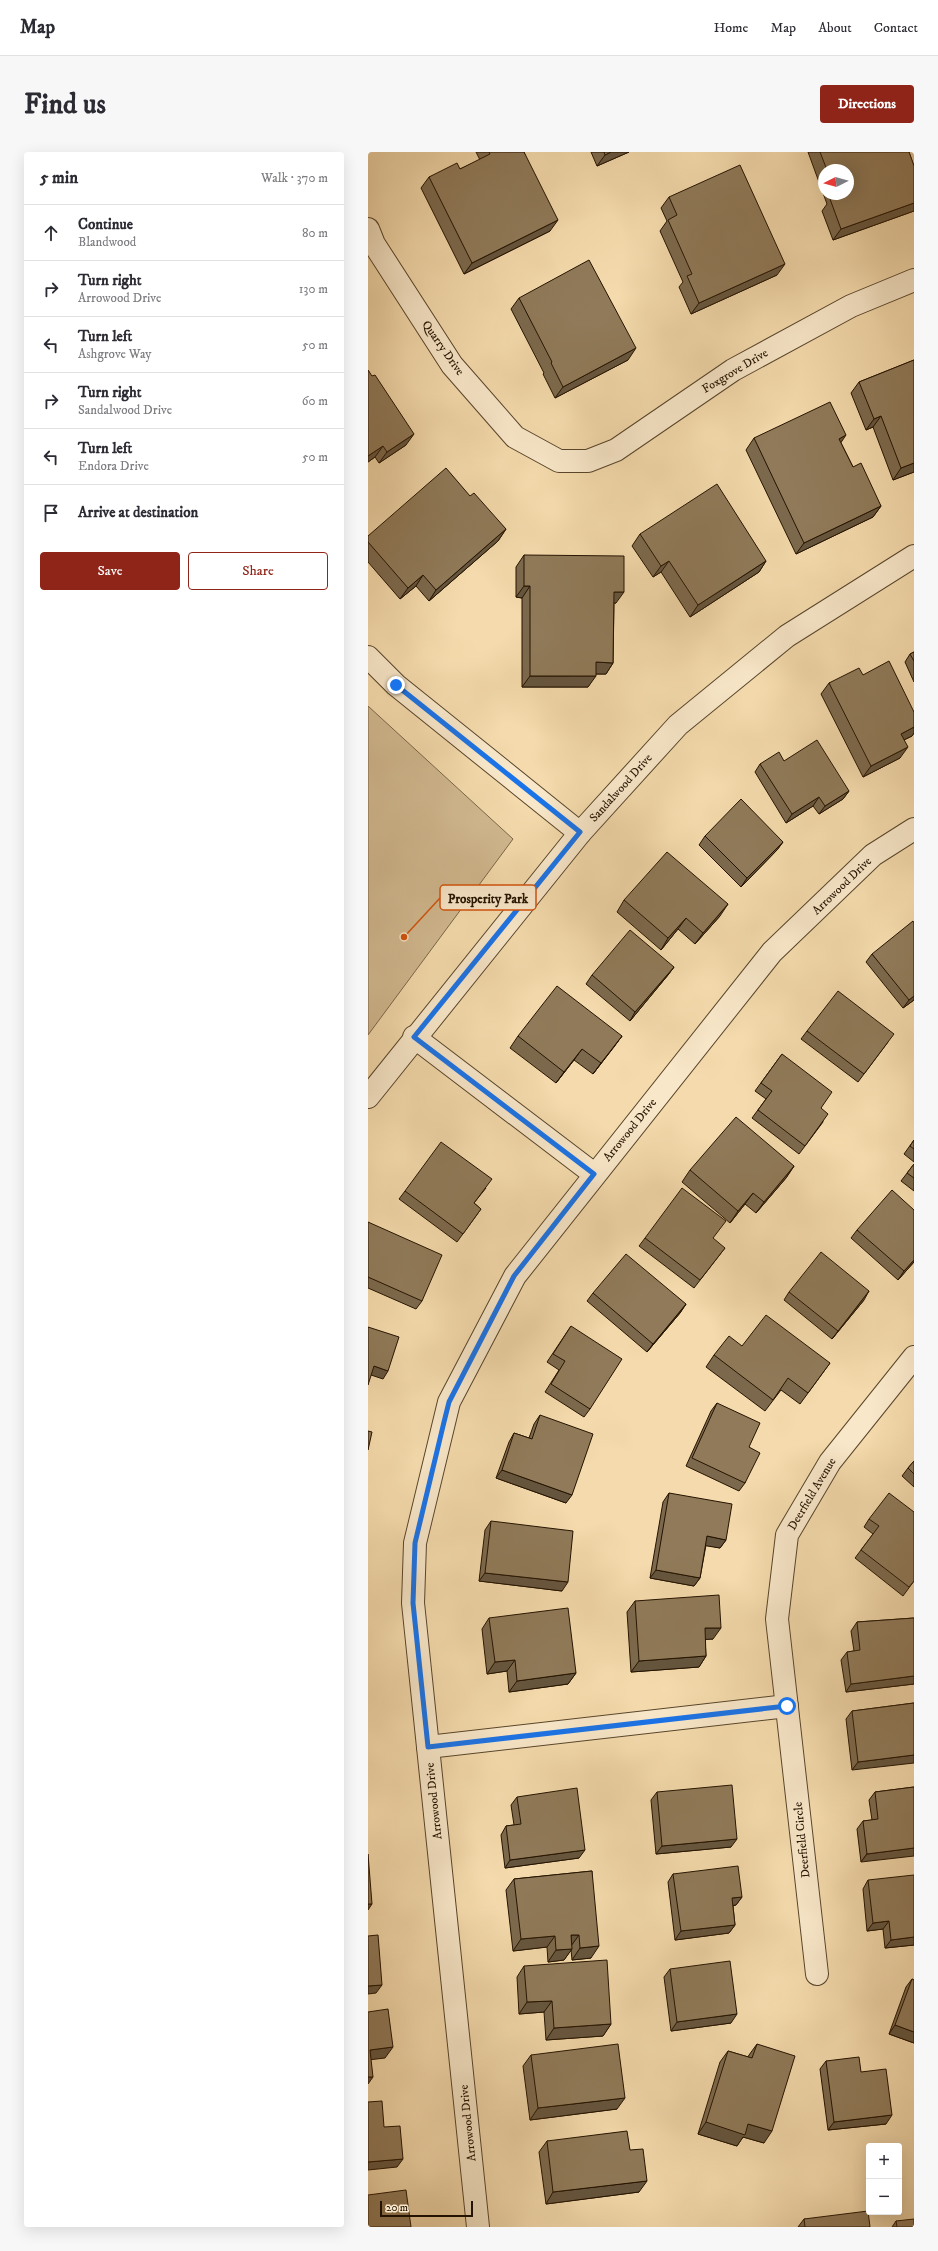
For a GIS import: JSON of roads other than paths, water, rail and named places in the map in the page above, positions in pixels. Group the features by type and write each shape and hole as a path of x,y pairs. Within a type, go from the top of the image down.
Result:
{"street":[{"name":"Quarry Drive","path":"368,230 374,244 452,366 515,437 559,461"},
{"name":"Foxgrove Drive","path":"559,461 588,461 616,450 733,370 851,306 914,280"},
{"name":"Sandalwood Drive","path":"368,1097 414,1037 580,832 678,725 787,636 914,556"},
{"path":"368,657 396,685 580,832"},
{"name":"Arrowood Drive","path":"478,2227 413,1603 415,1543 449,1402 514,1276 772,952 873,855 914,829"},
{"path":"414,1037 594,1174"},
{"name":"Deerfield Avenue","path":"787,1706 777,1619 787,1535 830,1462 914,1357"},
{"path":"428,1747 787,1706"},
{"name":"Deerfield Circle","path":"787,1706 816,1974"}],"place":[{"name":"Prosperity Park","path":"404,937"}]}
